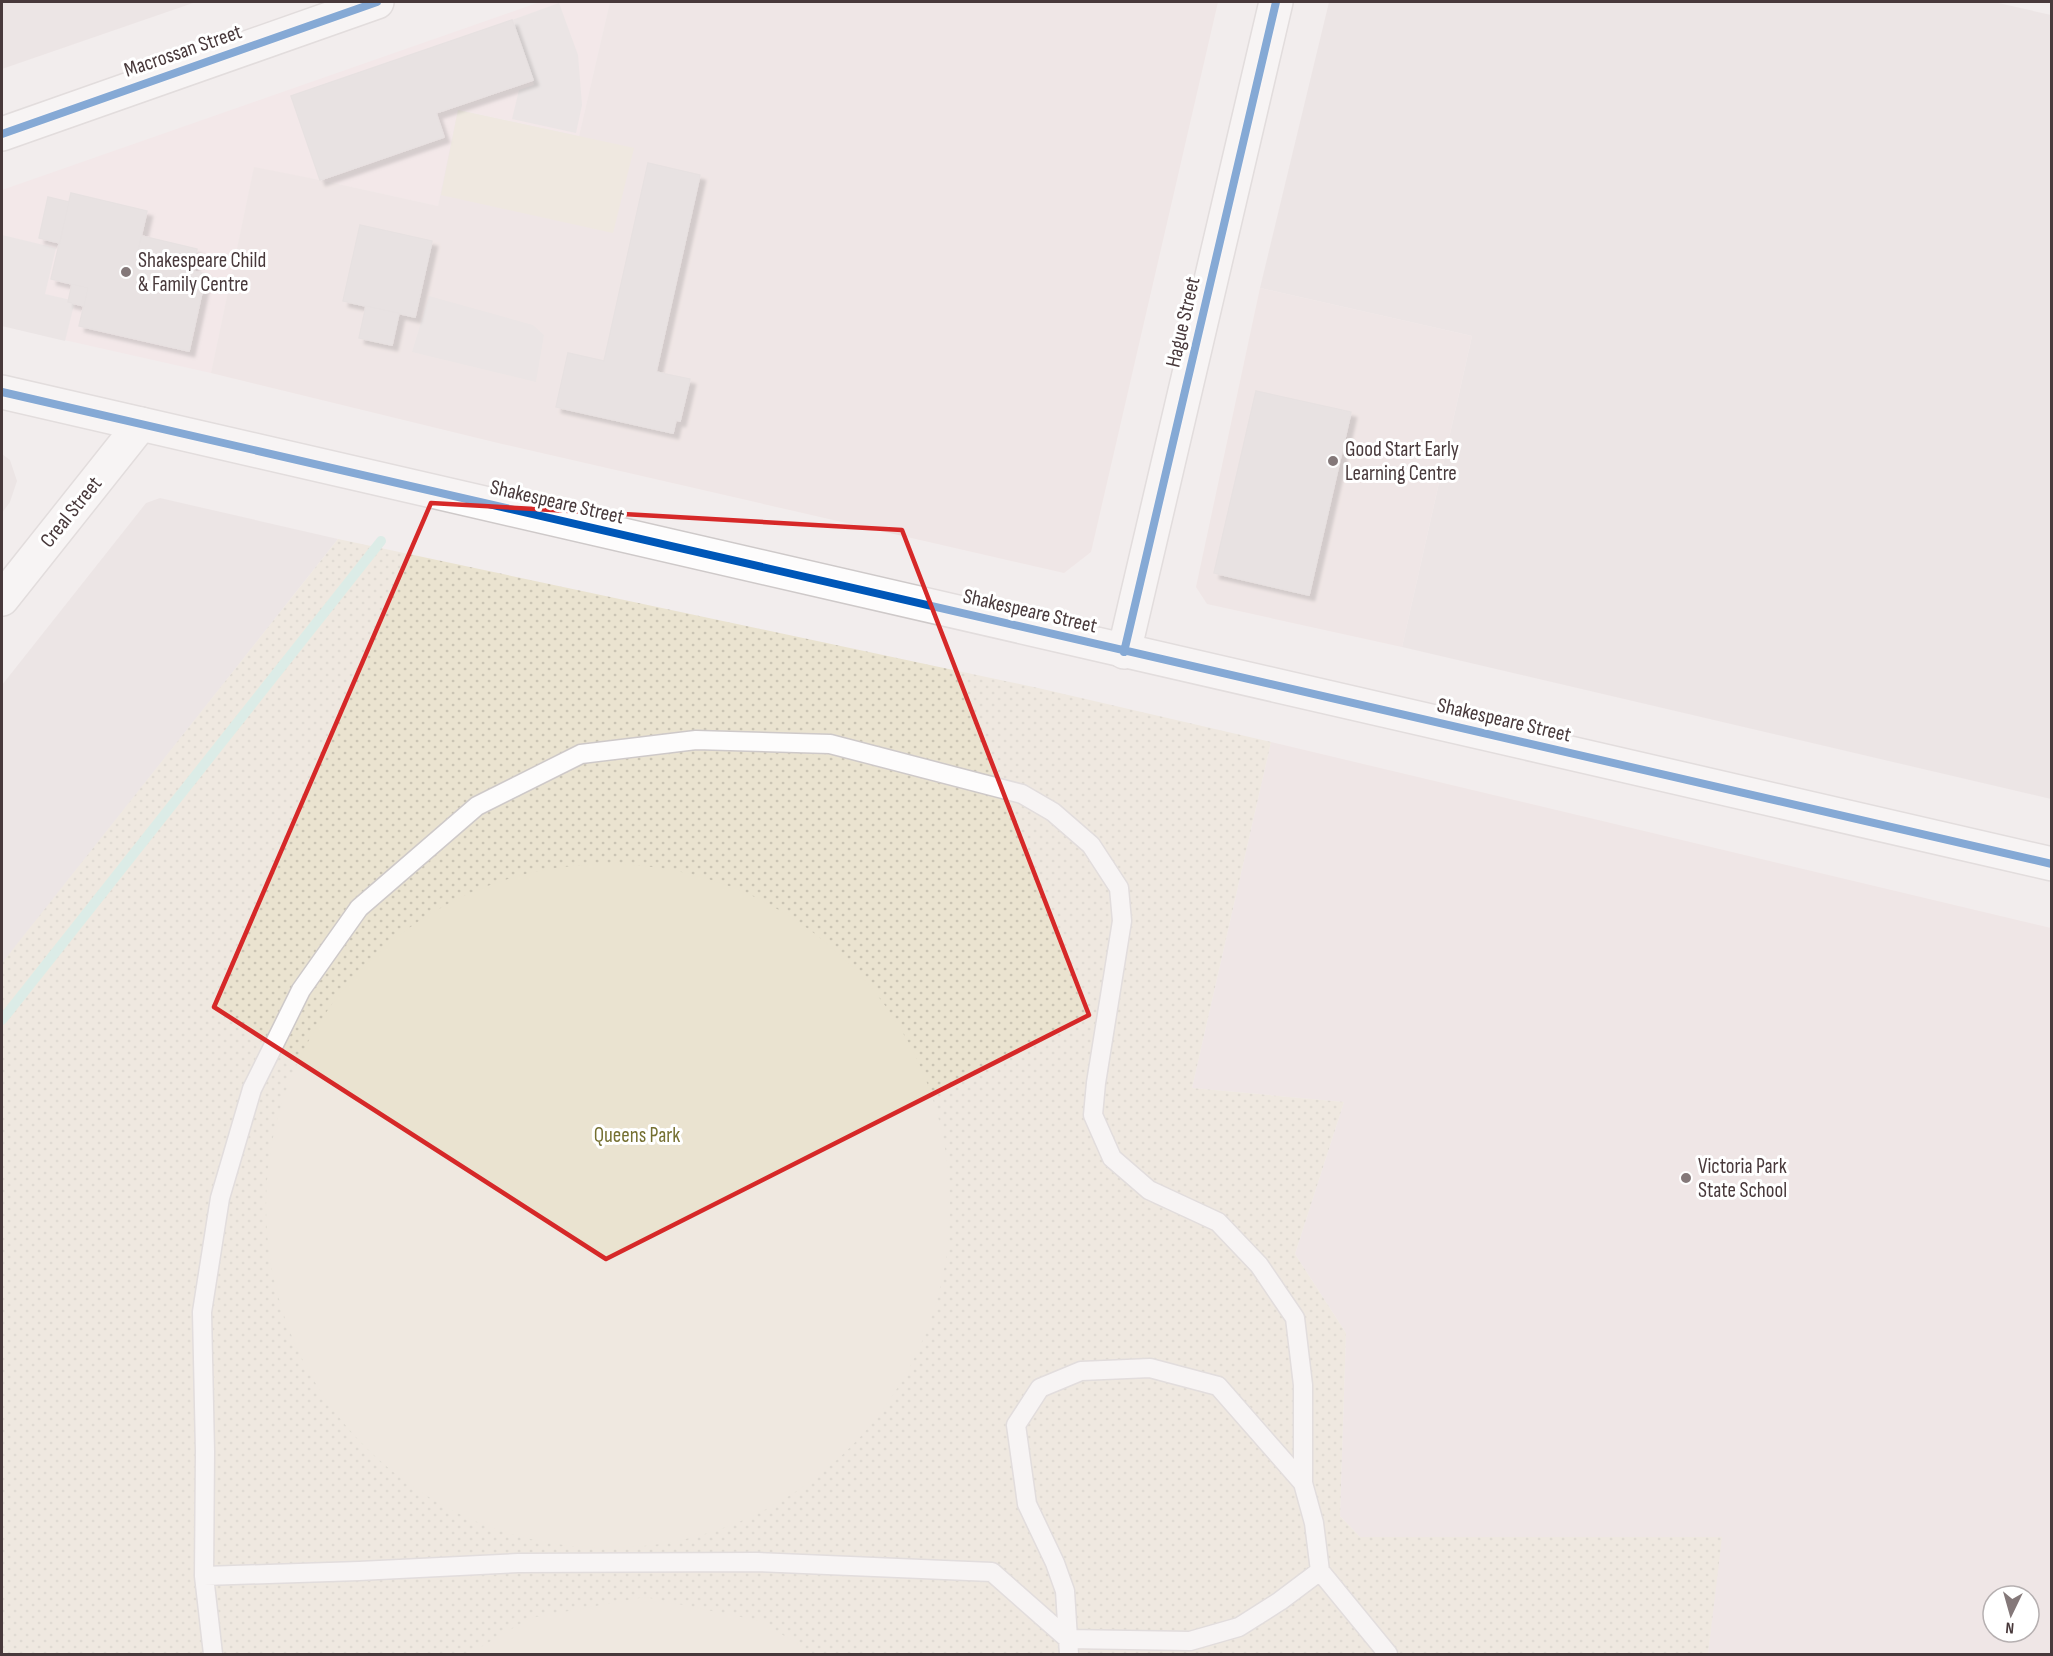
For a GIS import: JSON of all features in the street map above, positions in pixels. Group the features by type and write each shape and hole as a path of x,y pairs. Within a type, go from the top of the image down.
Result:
{"street":[{"name":"Macrossan Street","path":"2,134 377,2"},
{"name":"Hague Street","path":"1124,652 1276,2"},
{"name":"Shakespeare Street","path":"2,392 2052,864"},
{"name":"Creal Street","path":"2,599 141,424"}],"lane":[{"path":"213,1654 204,1576 205,1452 202,1312 220,1198 252,1089 301,990 359,908 477,806 581,754 696,740 830,744 1022,794 1053,812 1091,845 1119,888 1122,921 1093,1115 1112,1158 1149,1190 1218,1222 1259,1265 1295,1318 1303,1384 1303,1483 1314,1523 1320,1571 1388,1654"},
{"path":"1068,1647 1065,1591 1055,1563 1027,1504 1016,1425 1040,1389 1081,1371 1150,1368 1218,1386 1303,1483"},
{"path":"204,1576 518,1563 710,1562 992,1572 1068,1647 1190,1641 1239,1627 1280,1601 1320,1571"}],"highlighted area":[{"path":"431,503 902,530 1089,1015 606,1259 214,1007"}],"shaded area":[{"path":"2,2 196,2 2,69"},
{"path":"540,2 610,2 579,136 459,110 438,206 254,168 211,373 2,326 2,190"},
{"path":"610,2 1218,2 1091,552 1064,573 498,443 211,373 254,167 438,206 458,110 579,136"},
{"path":"1329,2 1994,2 2051,15 2051,799 1402,647 1472,336 1260,288"},
{"path":"559,3 578,55 582,105 576,133 512,119 519,90 534,85 512,20"},
{"path":"2,235 56,248 45,294 75,301 65,341 2,326"},
{"name":"Good Start Early Learning Centre","path":"1260,288 1472,336 1402,647 1207,604 1196,587"},
{"path":"429,296 533,325 544,335 536,382 412,352"},
{"path":"2,454 10,460 17,481 10,502 2,513"},
{"path":"160,498 338,539 2,964 2,685 146,503"},
{"name":"Victoria Park State School","path":"1271,742 2051,928 2051,1654 1708,1654 1721,1537 1360,1537 1340,1516 1346,1333 1295,1254 1344,1102 1192,1088"}],"green space":[{"path":"458,110 634,148 613,233 441,195"},
{"name":"Queens Park","path":"338,539 1038,688 1271,742 1192,1088 1344,1102 1295,1254 1346,1333 1340,1516 1360,1537 1722,1537 1708,1654 2,1654 2,963"},
{"path":"608,864 675,871 739,890 769,904 798,922 850,964 892,1016 910,1045 924,1075 943,1139 950,1206 943,1273 924,1337 910,1367 892,1396 850,1448 798,1490 769,1508 739,1522 675,1541 608,1548 541,1541 477,1522 447,1508 418,1490 366,1448 324,1396 306,1367 292,1337 273,1273 266,1206 273,1139 292,1075 306,1045 324,1016 366,964 418,922 447,904 477,890 541,871"},
{"path":"645,1597 760,1621 814,1654 469,1654 530,1618"}],"building":[{"path":"512,20 533,80 436,113 444,137 320,180 291,96"},
{"path":"648,163 700,175 656,372 690,379 680,421 676,420 673,433 556,407 568,353 604,361"},
{"name":"Shakespeare Child & Family Centre","path":"71,193 147,211 136,258 206,274 189,351 79,326 88,288 51,279"},
{"path":"48,197 69,202 60,243 39,238"},
{"path":"360,225 432,241 415,317 343,301"},
{"path":"142,236 197,249 192,271 136,258"},
{"path":"72,284 88,288 84,306 68,302"},
{"path":"366,306 399,313 392,345 359,338"},
{"path":"1256,391 1351,412 1309,595 1214,573"}],"waterway":[{"path":"2,1020 381,541"}],"cycle path":[{"path":"2,134 377,2"},
{"path":"1124,652 1276,2"},
{"path":"2,392 2052,864"}],"place":[{"name":"Shakespeare Child & Family Centre","path":"126,272"},
{"name":"Good Start Early Learning Centre","path":"1333,461"},
{"name":"Victoria Park State School","path":"1686,1178"}]}
